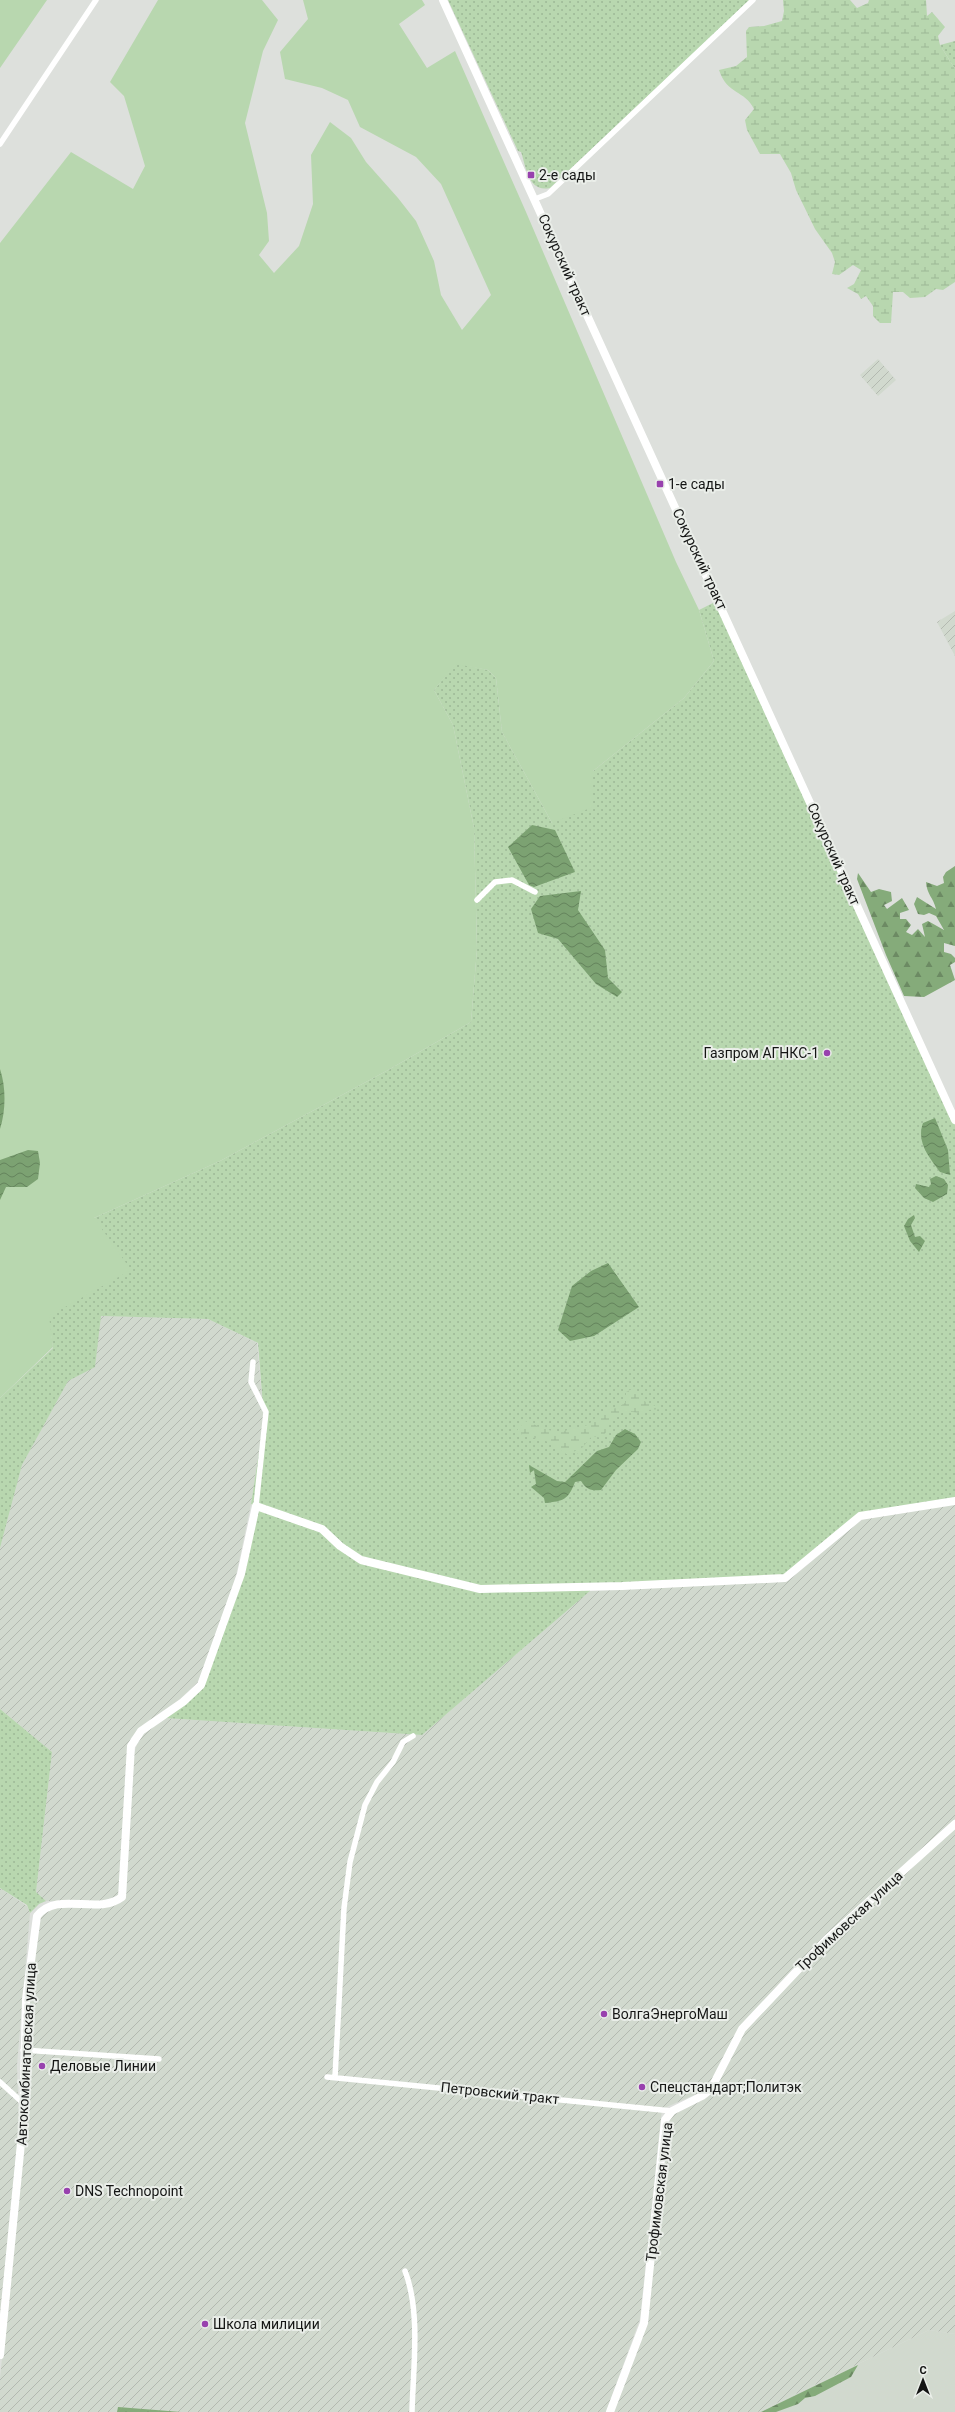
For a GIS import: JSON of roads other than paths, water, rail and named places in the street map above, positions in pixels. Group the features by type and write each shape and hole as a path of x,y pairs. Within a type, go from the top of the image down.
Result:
{"street":[{"path":"0,144 96,0"},
{"name":"Сокурский тракт","path":"443,0 955,1120"},
{"path":"535,199 548,194 753,0"},
{"path":"477,900 495,882 512,880 535,892"},
{"path":"253,1362 251,1382 266,1412 256,1506 322,1529 340,1546 361,1560 480,1589 622,1586 785,1578 860,1516 955,1501"},
{"name":"Автокомбинатовская улица","path":"0,2355 23,2130 23,2050 26,1999 37,1916 42,1910 52,1905 106,1904 122,1897 131,1746 141,1731 183,1702 201,1685 241,1574 256,1506"},
{"path":"335,2078 344,1908 350,1862 365,1805 377,1782 393,1762 403,1742 413,1736"},
{"name":"Трофимовская улица","path":"610,2412 644,2323 665,2120 672,2111 708,2093 749,2022 826,1940 955,1824"},
{"path":"23,2050 159,2059"},
{"name":"Петровский тракт","path":"327,2077 672,2111"},
{"path":"0,2082 23,2103"},
{"path":"404,2271 411,2294 414,2334 412,2412"}],"water":[{"path":"532,825 555,830 575,872 534,887 529,885 508,847"},
{"path":"581,891 578,910 605,950 608,978 622,992 617,997 596,984 558,939 538,933 531,909 540,896"},
{"path":"0,1069 4,1099 0,1129"},
{"path":"935,1118 948,1150 950,1175 940,1172 928,1155 922,1143 921,1130 923,1123"},
{"path":"28,1150 38,1151 40,1163 38,1179 27,1187 6,1187 0,1200 0,1160"},
{"path":"936,1176 944,1179 948,1185 947,1194 933,1202 924,1198 915,1188 916,1184 929,1187 931,1184 930,1179"},
{"path":"914,1215 915,1218 911,1225 915,1237 920,1236 925,1241 919,1252 910,1241 904,1226 908,1219"},
{"path":"608,1263 639,1307 594,1336 570,1341 558,1330 572,1286 591,1271"},
{"path":"625,1429 635,1434 641,1442 638,1449 616,1470 601,1490 590,1489 581,1481 575,1482 567,1496 561,1500 545,1503 544,1498 531,1487 536,1484 534,1470 530,1473 529,1465 557,1481 565,1482 597,1451 609,1447 616,1435"}],"place":[{"name":"2-е сады","path":"531,175"},
{"name":"1-е сады","path":"660,484"},
{"name":"Газпром АГНКС-1","path":"827,1053"},
{"name":"ВолгаЭнергоМаш","path":"604,2014"},
{"name":"Деловые Линии","path":"42,2066"},
{"name":"Спецстандарт;Политэк","path":"642,2087"},
{"name":"DNS Technopoint","path":"67,2191"},
{"name":"Школа милиции","path":"205,2324"}]}
